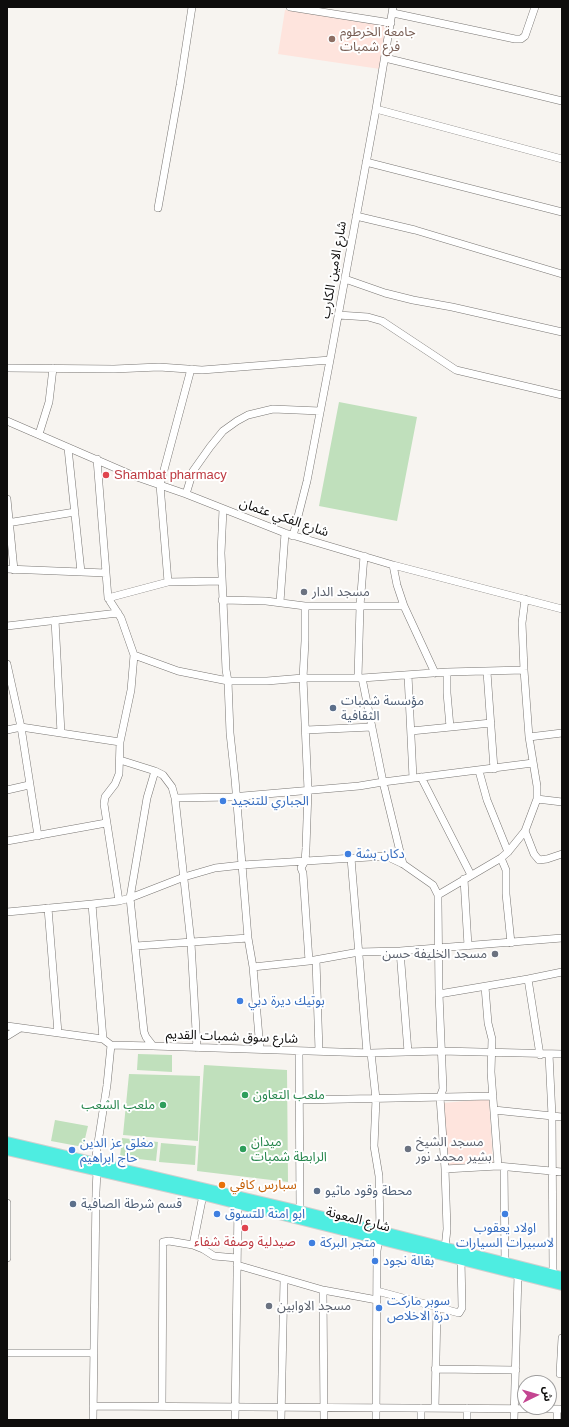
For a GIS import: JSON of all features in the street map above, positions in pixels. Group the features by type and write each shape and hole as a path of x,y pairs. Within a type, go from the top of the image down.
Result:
{"highway":[{"name":"شارع المعونة","path":"7,1142 238,1204 445,1248 558,1276"},
{"name":"شارع المعونة","path":"7,1149 96,1166 300,1211 461,1259 562,1285"}],"street":[{"path":"158,208 192,7"},
{"path":"290,7 391,24"},
{"path":"393,10 515,39 521,39 525,36 535,7"},
{"name":"شارع الامين الكارب","path":"293,536 307,481 393,10"},
{"path":"385,58 562,101"},
{"path":"376,109 562,159"},
{"path":"366,162 562,212"},
{"path":"356,216 415,230 562,274"},
{"path":"345,279 385,293 413,300 452,307 562,332"},
{"path":"338,316 368,317 382,321 456,370 562,395"},
{"path":"7,368 114,369 159,367 217,370 330,360"},
{"path":"39,434 49,402 53,368"},
{"path":"168,582 160,485 191,369"},
{"path":"186,494 193,471 223,431 237,421 248,415 273,409 320,411"},
{"name":"شارع الفكي عثمان","path":"7,421 134,476 186,494 223,510 293,536 393,565 562,609"},
{"path":"68,448 81,572"},
{"path":"97,459 108,598 118,613 134,655 131,690 120,742 119,774 116,784 105,799 106,823 119,901"},
{"path":"7,499 11,569 106,573"},
{"path":"223,510 221,553 222,600 230,732 237,797 248,938 253,967 260,1049"},
{"path":"8,523 75,512"},
{"path":"280,602 285,533"},
{"path":"364,556 360,606 360,678 403,864"},
{"path":"393,565 397,585 404,606 435,673"},
{"path":"108,598 168,582 222,580"},
{"path":"438,895 501,858 508,852 525,831 537,799 537,786 529,737 524,670 522,623 524,599"},
{"path":"222,600 280,602 305,606 404,606"},
{"path":"305,606 304,678 308,790 305,861 301,868 313,961 319,1052"},
{"path":"7,626 118,613"},
{"path":"56,620 61,733"},
{"path":"134,655 178,671 228,681 267,681 304,678 360,678 447,672 524,670"},
{"path":"7,664 9,682 20,727 38,836"},
{"path":"447,672 450,727"},
{"path":"487,672 494,769"},
{"path":"408,675 413,778"},
{"path":"411,732 491,723"},
{"path":"7,730 20,727 120,742"},
{"path":"306,730 372,727"},
{"path":"529,737 562,733"},
{"path":"120,760 163,775 172,787 175,798 191,943 197,1048"},
{"path":"175,798 237,797 359,786 533,763"},
{"name":"شارع سوق شمبات القديم","path":"155,771 148,798 130,898 144,1032 153,1046 369,1053 441,1051 540,1055 562,1054"},
{"path":"480,771 487,800 508,852"},
{"path":"421,778 468,877 468,946"},
{"path":"7,790 29,785"},
{"path":"537,799 562,802"},
{"path":"7,841 106,823"},
{"path":"525,831 534,854 539,860 562,854"},
{"path":"7,912 119,901 184,877 215,868 351,858 386,856 403,864 433,885 438,895 439,994 443,1090 440,1097 447,1229 445,1248"},
{"path":"351,858 369,1053 376,1099 374,1146 379,1176 380,1235 377,1251 376,1420"},
{"path":"501,858 506,870 506,894 511,943"},
{"path":"92,904 103,1039"},
{"path":"48,908 58,1033"},
{"path":"136,946 248,938"},
{"path":"253,967 313,961 359,952 400,951 562,938"},
{"path":"400,951 408,1052"},
{"path":"439,994 485,987 562,972"},
{"path":"528,979 540,1055"},
{"path":"485,987 488,1023 492,1039 493,1052 491,1072 501,1167 505,1262"},
{"path":"7,1026 103,1039 111,1045 153,1046"},
{"path":"7,1036 20,1028"},
{"path":"93,1420 96,1166 111,1045"},
{"path":"299,1051 300,1211"},
{"path":"548,1054 552,1116 558,1276"},
{"path":"300,1100 493,1096"},
{"path":"494,1110 562,1117"},
{"path":"7,1149 7,1154"},
{"path":"445,1169 501,1167 562,1172"},
{"path":"193,1245 203,1195"},
{"path":"7,1203 7,1258"},
{"path":"235,1420 238,1204"},
{"path":"162,1406 163,1242 169,1241 193,1245 214,1256 237,1262 284,1279 323,1290 377,1300"},
{"path":"377,1291 459,1313 462,1308 461,1259"},
{"path":"514,1420 518,1274"},
{"path":"281,1420 284,1279"},
{"path":"323,1290 324,1420"},
{"path":"435,1408 437,1307"},
{"path":"560,1374 562,1338"},
{"path":"7,1353 94,1353"},
{"path":"435,1369 516,1370"},
{"path":"93,1406 560,1409 557,1420"},
{"path":"421,1408 421,1420"},
{"path":"467,1408 467,1420"}],"shaded area":[{"name":"جامعة الخرطوم فرع شمبات","path":"285,10 386,25 380,69 278,54"},
{"path":"489,1099 493,1163 447,1166 443,1103"}],"green space":[{"path":"339,402 417,417 397,521 319,506"},
{"path":"138,1054 172,1055 172,1072 137,1070"},
{"path":"204,1065 287,1070 288,1182 197,1171"},
{"name":"ملعب الشعب","path":"129,1074 200,1076 198,1141 123,1135"},
{"path":"55,1120 88,1126 83,1147 51,1141"},
{"path":"122,1138 158,1142 156,1161 120,1157"},
{"path":"161,1143 196,1146 195,1165 159,1162"}],"place":[{"name":"جامعة الخرطوم فرع شمبات","path":"332,39"},
{"name":"Shambat pharmacy","path":"106,475"},
{"name":"مسجد الدار","path":"304,592"},
{"name":"مؤسسة شمبات الثقافية","path":"333,708"},
{"name":"الجباري للتنجيد","path":"223,801"},
{"name":"دكان بشة","path":"348,854"},
{"name":"مسجد الخليفة حسن","path":"495,954"},
{"name":"بوتيك ديرة دبي","path":"240,1001"},
{"name":"ملعب التعاون","path":"245,1095"},
{"name":"ملعب الشعب","path":"163,1105"},
{"name":"ميدان الرابطة شمبات","path":"243,1149"},
{"name":"مسجد الشيخ بشير محمد نور","path":"408,1149"},
{"name":"مغلق عز الدين حاج ابراهيم","path":"72,1150"},
{"name":"سبارس كافي","path":"222,1185"},
{"name":"محطة وقود ماثيو","path":"317,1191"},
{"name":"قسم شرطة الصافية","path":"73,1204"},
{"name":"ابو امنة للتسوق","path":"217,1214"},
{"name":"اولاد يعقوب لاسبيرات السيارات","path":"505,1214"},
{"name":"صيدلية وصفة شفاء","path":"245,1228"},
{"name":"متجر البركة","path":"312,1243"},
{"name":"بقالة نجود","path":"375,1261"},
{"name":"مسجد الاوابين","path":"269,1306"},
{"name":"سوبر ماركت درة الاخلاص","path":"379,1308"}]}
